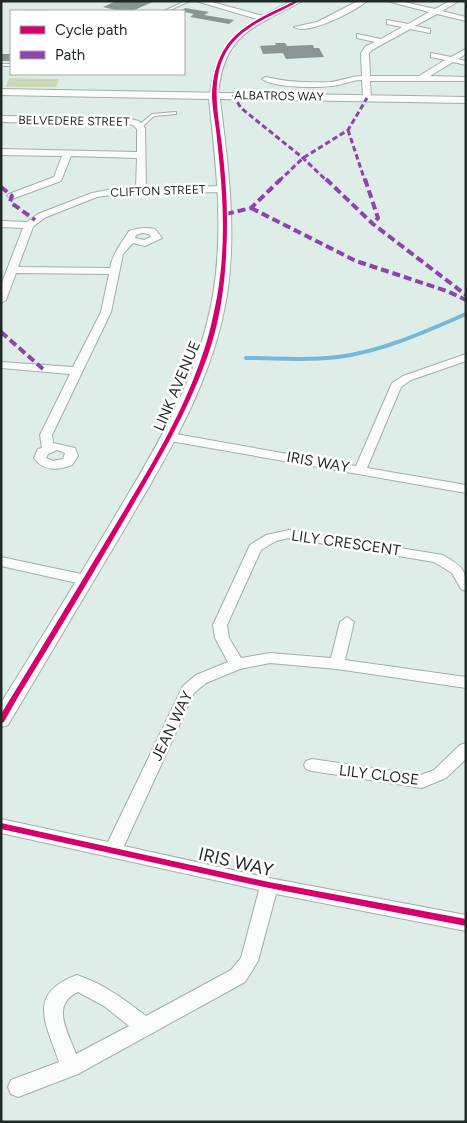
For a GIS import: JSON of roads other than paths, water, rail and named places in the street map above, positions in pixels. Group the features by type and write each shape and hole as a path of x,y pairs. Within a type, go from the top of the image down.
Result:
{"street":[{"path":"199,1 263,18"},
{"name":"LINK AVENUE","path":"1,720 170,437 196,382 210,344 217,312 226,222 225,189 214,95 214,78 225,50 238,34 263,18 298,1"},
{"path":"298,27 319,24 364,1"},
{"path":"390,1 466,19"},
{"path":"367,98 365,53 369,48 456,1"},
{"path":"341,3 354,6"},
{"path":"346,10 362,14"},
{"path":"318,14 332,18"},
{"path":"390,22 427,31"},
{"path":"319,24 334,30"},
{"path":"360,36 381,41"},
{"path":"420,83 466,51"},
{"path":"434,55 465,63"},
{"path":"266,78 280,84 328,84 350,78 420,83 466,79"},
{"name":"ALBATROS WAY","path":"1,92 466,100"},
{"name":"BELVEDERE STREET","path":"2,122 129,121 140,126 141,191"},
{"path":"1,152 141,155"},
{"path":"12,196 58,179 67,154"},
{"name":"CLIFTON STREET","path":"29,224 41,216 95,195 141,191 225,189"},
{"path":"1,224 29,224 1,300"},
{"path":"48,448 46,435 75,372 106,312 118,254 125,244 131,240"},
{"path":"13,270 115,271"},
{"path":"360,470 396,385 407,378 466,356"},
{"path":"1,365 75,372"},
{"name":"IRIS WAY","path":"170,437 466,489"},
{"name":"LILY CRESCENT","path":"237,664 220,632 222,617 255,548 276,536 289,534 438,558 457,570 466,586"},
{"path":"1,561 16,566 86,580"},
{"path":"337,664 346,622"},
{"name":"JEAN WAY","path":"113,850 188,690 201,680 237,664 270,658 284,658 466,683"},
{"name":"LILY CLOSE","path":"312,765 422,782 440,774 466,750"},
{"name":"IRIS WAY","path":"1,826 269,885 466,923"},
{"path":"18,1087 71,1067 232,980 245,969 249,961 269,885"},
{"path":"71,1067 53,1016 53,1003 62,990 77,983 91,988 112,1000 144,1026"}],"lane":[{"path":"168,10 188,1"},
{"path":"140,126 153,115 175,113"}],"waterway":[{"path":"246,358 315,359 355,354 404,340 466,314"}]}
